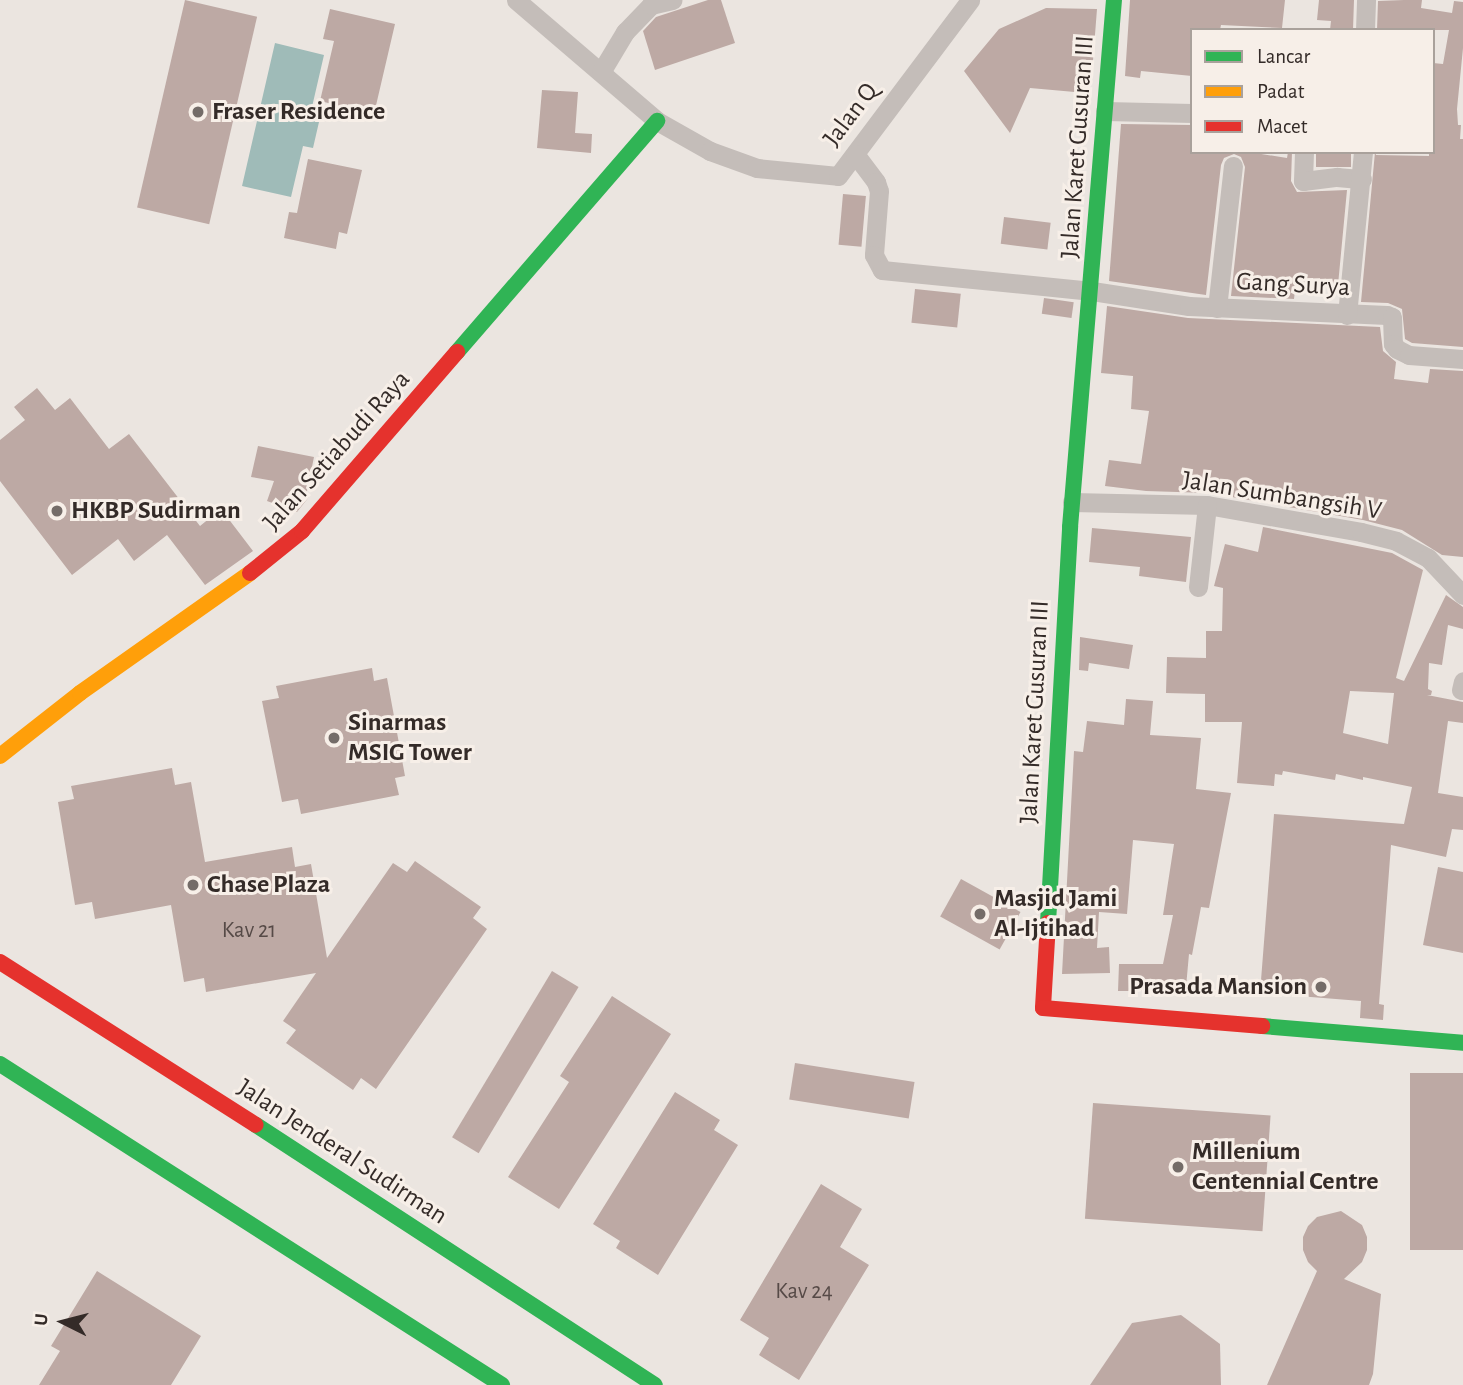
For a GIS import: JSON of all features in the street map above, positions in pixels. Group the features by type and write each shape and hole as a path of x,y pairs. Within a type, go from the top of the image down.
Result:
{"street":[{"path":"516,0 656,121"},
{"path":"601,72 625,33 651,5 672,0"},
{"name":"Jalan Q","path":"656,121 710,151 757,168 838,176 970,0"},
{"name":"Jalan Karet Gusuran III","path":"1114,0 1092,291 1072,502 1043,1007 1463,1043"},
{"path":"1365,28 1366,0"},
{"path":"1105,111 1190,113"},
{"name":"Jalan Setiabudi Raya","path":"0,756 80,693 265,563 302,531 656,121"},
{"name":"Gang Surya","path":"855,154 876,182 879,191 874,255 883,270 1092,291 1217,308 1392,317 1393,344 1409,355 1463,359"},
{"path":"1304,154 1303,181 1337,177 1362,179"},
{"path":"1348,315 1363,154"},
{"path":"1217,308 1233,166"},
{"name":"Jalan Sumbangsih V","path":"1072,502 1208,505 1361,532 1396,541 1428,558 1463,595"},
{"path":"1198,587 1208,505"},
{"name":"Jalan Jenderal Sudirman","path":"0,962 655,1385"},
{"path":"0,1064 502,1385"}],"water":[{"path":"275,43 324,55 312,107 322,109 313,148 303,146 291,197 242,186"}],"building":[{"name":"Fraser Residence","path":"185,0 257,17 209,224 137,208"},
{"path":"708,0 721,0 735,43 655,70 643,31 656,17"},
{"path":"1130,0 1285,0 1282,28 1221,25 1220,28 1190,28 1190,76 1141,71 1140,78 1125,76"},
{"path":"1319,0 1354,0 1353,28 1330,28 1331,21 1317,20"},
{"path":"1422,0 1421,8 1452,13 1454,1 1463,2 1463,48 1457,109 1458,125 1461,125 1460,139 1463,139 1463,347 1412,343 1405,339 1402,309 1388,303 1361,302 1375,154 1435,154 1435,63 1443,64 1449,30 1377,28 1378,1"},
{"path":"1046,8 1097,9 1092,73 1088,72 1086,93 1030,88 1010,133 964,71 999,29"},
{"path":"330,9 395,24 374,114 320,101 334,41 323,39"},
{"path":"542,90 578,92 575,133 592,134 591,153 537,148"},
{"path":"1121,124 1190,125 1190,154 1234,154 1224,158 1221,165 1206,295 1109,281"},
{"path":"1234,154 1287,158 1288,154 1292,154 1291,181 1297,192 1347,190 1338,285 1296,282 1294,299 1231,296 1245,167 1241,157"},
{"path":"1316,154 1351,154 1351,167 1316,167"},
{"path":"308,159 362,170 347,234 339,232 336,249 284,238 289,212 297,213"},
{"path":"843,194 866,196 861,247 839,245"},
{"path":"1004,217 1051,223 1047,250 1001,244"},
{"path":"915,289 961,294 957,328 911,323"},
{"path":"1044,298 1074,302 1071,318 1042,314"},
{"path":"1107,306 1188,318 1380,327 1383,351 1396,362 1394,379 1428,383 1430,369 1463,371 1463,557 1442,555 1402,530 1363,520 1209,493 1146,491 1105,486 1109,460 1141,464 1149,411 1131,409 1133,376 1101,373"},
{"path":"37,388 55,410 70,398 109,449 129,434 200,526 221,509 253,551 205,585 167,535 134,561 118,539 72,575 0,481 0,440 25,420 14,407"},
{"path":"258,446 314,457 306,496 309,497 297,512 267,501 274,481 251,477"},
{"path":"1263,527 1392,553 1423,570 1396,678 1404,681 1446,595 1463,607 1463,629 1448,625 1442,665 1429,663 1428,689 1432,691 1431,695 1427,695 1463,702 1463,723 1448,721 1438,793 1463,797 1463,830 1452,829 1446,857 1391,845 1379,1004 1384,1005 1383,1020 1360,1018 1361,1001 1260,993 1274,814 1404,824 1412,787 1363,777 1363,780 1336,774 1335,780 1283,771 1282,775 1275,774 1274,786 1237,783 1242,722 1205,722 1205,694 1166,693 1167,657 1206,658 1206,631 1222,631 1223,588 1214,586 1225,544 1258,552","holes":["1350,691 1394,693 1388,744 1343,733"]},
{"path":"1092,528 1191,537 1186,582 1139,576 1140,567 1089,562"},
{"path":"1080,637 1133,645 1129,669 1089,663 1088,671 1079,670"},
{"name":"Sinarmas MSIG Tower","path":"372,668 374,681 387,678 405,776 395,778 399,795 301,814 298,799 282,802 262,701 279,698 276,686"},
{"path":"1126,699 1153,701 1150,735 1201,738 1196,789 1231,793 1209,908 1201,907 1192,955 1189,954 1186,987 1163,985 1163,991 1118,991 1119,964 1163,964 1173,915 1163,915 1174,844 1133,840 1127,914 1099,912 1097,948 1109,947 1110,973 1062,974 1074,751 1083,752 1087,721 1124,725"},
{"path":"172,768 175,785 191,782 205,862 292,847 295,867 311,864 327,958 393,863 407,872 415,861 481,907 473,918 487,929 376,1089 361,1078 353,1090 286,1043 296,1030 283,1021 316,973 206,992 204,978 184,982 171,905 95,919 92,902 75,905 58,802 74,799 71,786"},
{"path":"1438,867 1463,872 1463,953 1423,945"},
{"name":"Masjid Jami Al-Ijtihad","path":"961,879 1020,912 1000,950 940,917"},
{"path":"552,971 579,987 479,1153 452,1137"},
{"path":"612,996 671,1034 559,1209 508,1177 569,1082 560,1076"},
{"path":"795,1063 915,1082 909,1118 789,1100"},
{"path":"1410,1073 1463,1073 1463,1250 1410,1250"},
{"path":"675,1092 720,1120 714,1130 738,1145 658,1275 616,1248 620,1241 593,1224"},
{"name":"Millenium Centennial Centre","path":"1093,1103 1271,1115 1262,1231 1085,1219"},
{"path":"821,1184 862,1209 840,1247 869,1265 799,1380 759,1355 769,1338 740,1320"},
{"path":"1341,1211 1362,1225 1367,1237 1367,1250 1362,1262 1344,1279 1381,1294 1373,1374 1369,1385 1267,1385 1317,1271 1308,1262 1303,1250 1303,1237 1308,1226 1317,1217"},
{"path":"97,1271 201,1336 171,1385 39,1385 60,1351 51,1346"},
{"path":"1181,1315 1220,1344 1221,1385 1090,1385 1132,1323"}],"traffic: fast":[{"path":"1048,923 1070,527 1114,0"},
{"path":"457,352 657,121"},
{"path":"1262,1026 1463,1043"},
{"path":"0,1064 502,1385"},
{"path":"256,1125 655,1385"}],"traffic: slow":[{"path":"0,756 80,693 250,573"}],"traffic: jam":[{"path":"250,573 302,531 457,352"},
{"path":"1048,923 1043,1008 1262,1026"},
{"path":"0,962 256,1125"}],"place":[{"name":"Fraser Residence","path":"198,112"},
{"name":"HKBP Sudirman","path":"57,511"},
{"name":"Sinarmas MSIG Tower","path":"334,738"},
{"name":"Chase Plaza","path":"193,885"},
{"name":"Masjid Jami Al-Ijtihad","path":"980,914"},
{"name":"Prasada Mansion","path":"1321,987"},
{"name":"Millenium Centennial Centre","path":"1178,1167"}]}
